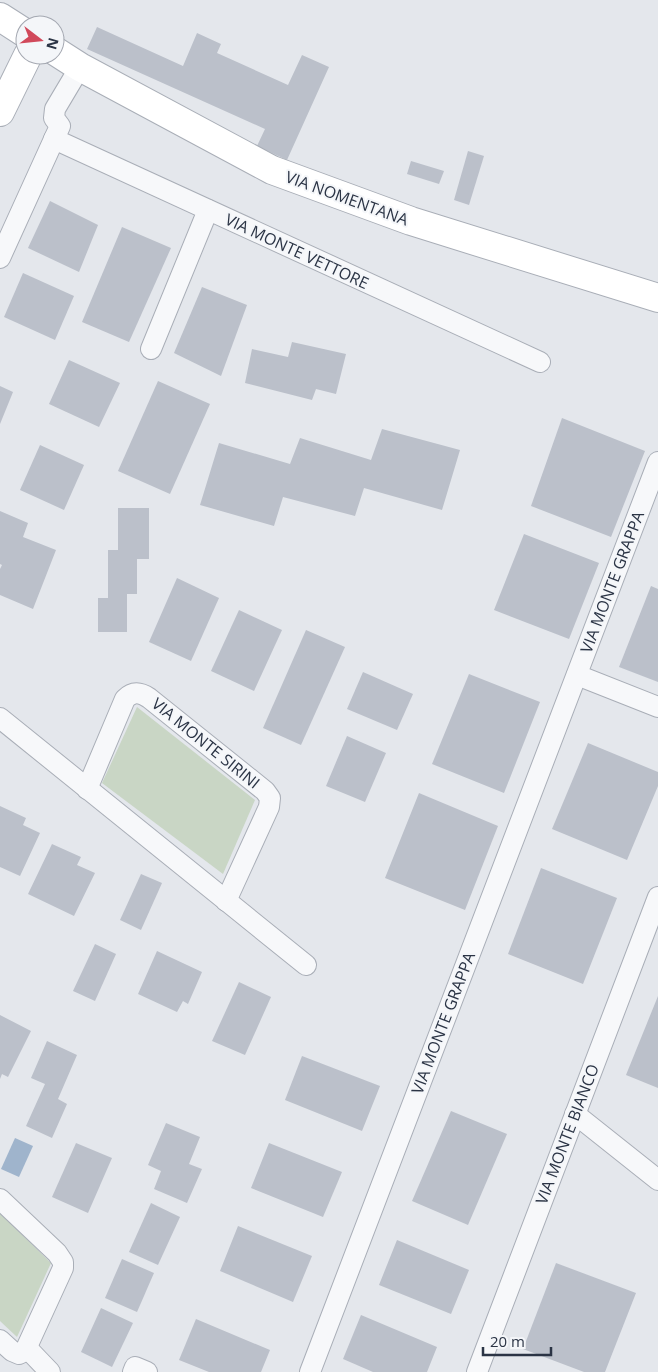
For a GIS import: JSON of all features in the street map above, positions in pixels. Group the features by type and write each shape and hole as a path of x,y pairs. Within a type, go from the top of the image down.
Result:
{"street":[{"path":"0,17 15,27"},
{"name":"VIA NOMENTANA","path":"65,57 272,170 411,221 658,298"},
{"path":"0,112 23,65"},
{"path":"0,258 60,126 54,118 55,109 80,67"},
{"name":"VIA MONTE VETTORE","path":"54,139 540,362"},
{"path":"151,350 208,210"},
{"name":"VIA MONTE GRAPPA","path":"310,1372 658,462"},
{"name":"VIA MONTE GRAPPA","path":"577,675 658,707"},
{"name":"VIA MONTE SIRINI","path":"87,788 125,699 133,693 139,693 149,698 265,791 270,798 269,807 226,900"},
{"path":"0,718 306,965"},
{"name":"VIA MONTE BIANCO","path":"477,1372 658,897"},
{"path":"575,1114 658,1180"},
{"path":"0,1199 57,1253 63,1262 62,1273 27,1348 21,1353 16,1353 0,1340"},
{"path":"27,1348 50,1372"},
{"path":"133,1372 135,1367 147,1372"}],"green space":[{"path":"137,707 255,800 223,874 102,783"},
{"path":"0,1213 51,1263 17,1337 0,1321"}],"water":[{"path":"15,1138 33,1146 19,1177 1,1169"}],"building":[{"path":"97,27 183,66 197,33 221,44 217,53 288,85 302,55 329,67 287,160 257,146 265,129 87,49"},
{"path":"468,151 484,156 469,205 454,200"},
{"path":"411,161 444,171 439,184 407,174"},
{"path":"50,201 98,225 79,272 28,248"},
{"path":"122,227 171,248 129,342 82,322"},
{"path":"23,273 74,296 55,340 4,317"},
{"path":"202,287 247,305 221,376 174,353"},
{"path":"292,342 346,354 336,394 316,389 312,400 245,383 252,349 288,357"},
{"path":"69,360 120,383 99,427 49,404"},
{"path":"158,381 210,404 170,494 118,471"},
{"path":"0,386 13,392 0,424"},
{"path":"562,418 645,451 611,537 531,506"},
{"path":"382,429 460,450 442,510 364,488 355,516 283,497 274,526 200,505 219,443 290,464 300,438 371,460"},
{"path":"40,445 84,465 64,510 20,490"},
{"path":"118,508 149,508 149,559 137,559 137,594 127,594 127,632 98,632 98,598 108,598 108,550 118,550"},
{"path":"0,511 28,523 23,537 56,550 33,609 0,595 0,569 2,565 0,564"},
{"path":"524,534 599,563 569,639 494,610"},
{"path":"177,578 219,598 191,661 149,642"},
{"path":"651,586 658,589 658,682 619,667"},
{"path":"239,610 282,630 254,691 211,671"},
{"path":"306,630 345,647 301,745 263,728"},
{"path":"363,672 413,694 397,730 347,709"},
{"path":"469,674 540,702 504,793 432,764"},
{"path":"347,736 386,753 365,802 326,786"},
{"path":"588,743 658,772 658,786 627,860 552,829"},
{"path":"419,793 498,826 465,910 385,878"},
{"path":"0,806 26,818 23,825 40,833 20,876 0,867"},
{"path":"52,844 81,857 77,865 95,873 74,916 28,894"},
{"path":"541,868 617,898 583,984 508,954"},
{"path":"141,874 162,883 141,930 120,920"},
{"path":"95,944 116,954 95,1001 73,991"},
{"path":"157,951 202,972 188,1004 183,1001 177,1012 138,994"},
{"path":"239,982 271,997 245,1055 212,1041"},
{"path":"658,996 658,1088 626,1075"},
{"path":"0,1015 31,1031 8,1077 2,1074 0,1079"},
{"path":"47,1041 77,1055 58,1099 67,1104 52,1138 26,1126 45,1084 31,1078"},
{"path":"302,1056 380,1086 362,1131 285,1100"},
{"path":"451,1111 507,1134 468,1225 412,1201"},
{"path":"166,1123 200,1137 189,1164 202,1169 187,1203 154,1189 161,1171 148,1165"},
{"path":"76,1143 112,1158 88,1213 52,1197"},
{"path":"269,1143 342,1172 323,1217 251,1188"},
{"path":"151,1203 180,1217 158,1265 129,1252"},
{"path":"238,1226 312,1256 293,1302 220,1271"},
{"path":"397,1240 469,1270 451,1314 379,1285"},
{"path":"122,1259 154,1273 137,1312 105,1298"},
{"path":"556,1263 636,1293 605,1372 584,1372 523,1349"},
{"path":"101,1308 133,1323 112,1367 81,1352"},
{"path":"361,1315 437,1347 427,1372 373,1372 343,1359"},
{"path":"196,1319 270,1350 261,1372 209,1372 179,1360"}]}
